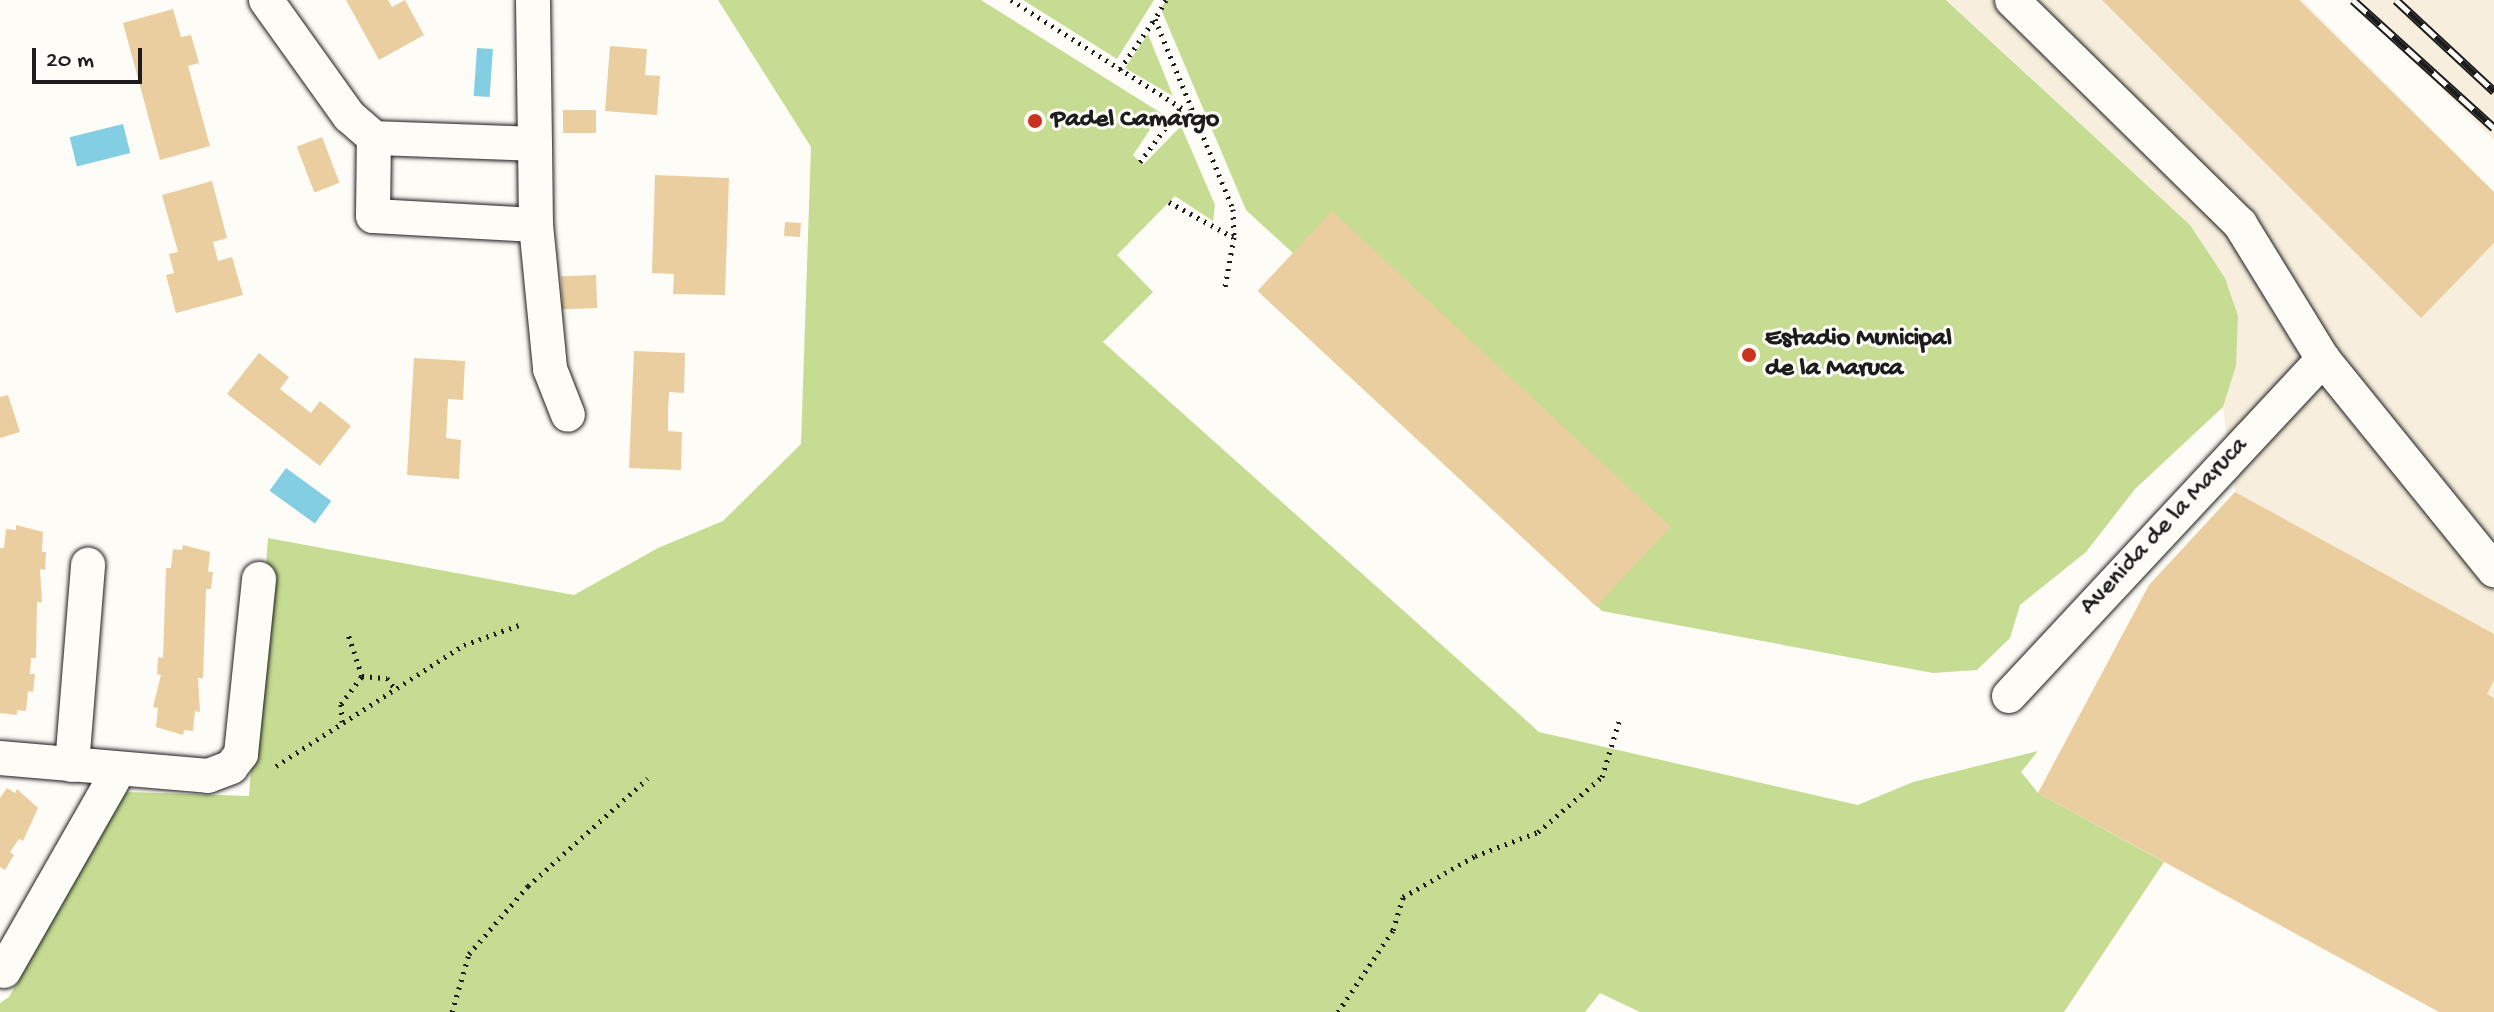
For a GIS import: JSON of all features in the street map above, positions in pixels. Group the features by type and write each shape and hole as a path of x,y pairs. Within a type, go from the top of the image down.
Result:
{"street":[{"path":"266,0 349,116 374,138 535,144"},
{"path":"2012,0 2240,224 2323,359 2494,570"},
{"path":"533,1 536,225 550,369 568,415"},
{"path":"374,138 373,216 536,225"},
{"name":"Avenida de la Maruca","path":"2009,696 2323,359"},
{"path":"72,765 88,565"},
{"path":"0,758 208,776 231,767 241,754 259,579"},
{"path":"4,971 119,769"}],"path":[{"path":"1011,0 1191,113"},
{"path":"1120,69 1166,0"},
{"path":"1155,19 1233,209 1234,237 1225,287"},
{"path":"1140,162 1181,107"},
{"path":"1169,202 1234,237"},
{"path":"231,767 274,767 464,645 519,625"},
{"path":"347,631 362,676"},
{"path":"342,723 341,704 362,676"},
{"path":"362,676 387,678 395,689"},
{"path":"1338,1012 1393,930 1403,897 1475,856 1538,832 1602,777 1620,718"},
{"path":"452,1012 469,954 528,886 648,778"}],"shaded area":[{"path":"1947,0 2302,0 2494,192 2494,1012 2475,1012 2038,793 2149,585 2235,492 2223,407 2236,366 2190,225"},
{"path":"2350,0 2494,0 2494,140"}],"green space":[{"path":"718,0 981,0 1161,113 1133,155 1143,165 1181,126 1215,205 1213,221 1175,196 1117,255 1153,292 1103,342 1539,732 1858,805 1913,782 2038,751 2021,772 2038,793 2164,862 2064,1012 1640,1012 1600,993 1585,1012 0,1012 0,1003 9,997 126,792 249,796 268,538 574,595 658,548 723,521 801,444 811,147"},
{"path":"1023,0 1154,0 1117,59"},
{"name":"Estadio Municipal de la Maruca","path":"1166,0 1946,0 2190,225 2225,278 2238,316 2236,366 2223,407 2135,489 2086,552 2020,605 2010,638 1977,670 1933,673 1602,611 1262,295 1295,255 1246,210 1161,9"},
{"path":"1148,34 1173,96 1125,68"}],"water":[{"path":"477,48 493,49 490,97 474,96"},
{"path":"123,124 130,153 77,166 70,137"},
{"path":"286,468 331,501 315,524 270,491"}],"building":[{"path":"346,0 388,0 392,7 405,0 424,35 379,60"},
{"path":"2102,0 2299,0 2494,192 2494,243 2421,318"},
{"path":"173,9 181,37 191,35 199,63 188,66 210,146 160,160 123,23"},
{"path":"610,46 647,49 645,75 660,76 657,115 605,111"},
{"path":"563,110 596,110 596,133 563,133"},
{"path":"322,137 340,183 314,192 297,147"},
{"path":"655,175 729,178 725,295 673,294 674,274 652,273"},
{"path":"212,181 227,238 213,242 218,261 232,257 243,295 176,313 166,275 174,273 169,254 178,252 162,195"},
{"path":"1332,211 1671,527 1596,606 1258,291"},
{"path":"785,222 801,223 800,237 784,236"},
{"path":"596,275 597,308 562,309 561,276"},
{"path":"634,351 685,353 684,393 669,392 668,411 668,431 682,432 681,470 629,468"},
{"path":"259,353 289,377 280,389 285,393 311,413 320,401 351,426 320,466 227,394"},
{"path":"414,358 465,361 463,400 448,399 446,438 461,440 459,479 407,475"},
{"path":"8,395 20,432 0,438 0,397"},
{"path":"2235,492 2494,634 2494,680 2487,694 2494,698 2494,1012 2439,1012 2038,793 2149,585"},
{"path":"16,525 43,532 42,552 46,552 45,570 40,569 42,602 37,602 36,658 31,658 30,674 35,674 33,692 28,691 26,711 17,710 17,715 0,713 0,548 4,548 6,529 16,530"},
{"path":"183,545 210,552 208,572 213,572 211,589 206,589 203,678 198,678 200,712 195,711 193,731 184,730 183,735 156,727 158,708 153,707 161,675 157,674 158,657 163,658 166,568 171,568 173,549 182,550"},
{"path":"7,788 15,793 17,789 38,808 23,841 19,839 10,852 14,855 5,870 0,867 0,798"}],"railway":[{"path":"2353,0 2494,128"},
{"path":"2396,0 2494,91"}],"place":[{"name":"Padel Camargo","path":"1035,121"},
{"name":"Estadio Municipal de la Maruca","path":"1749,355"}]}
